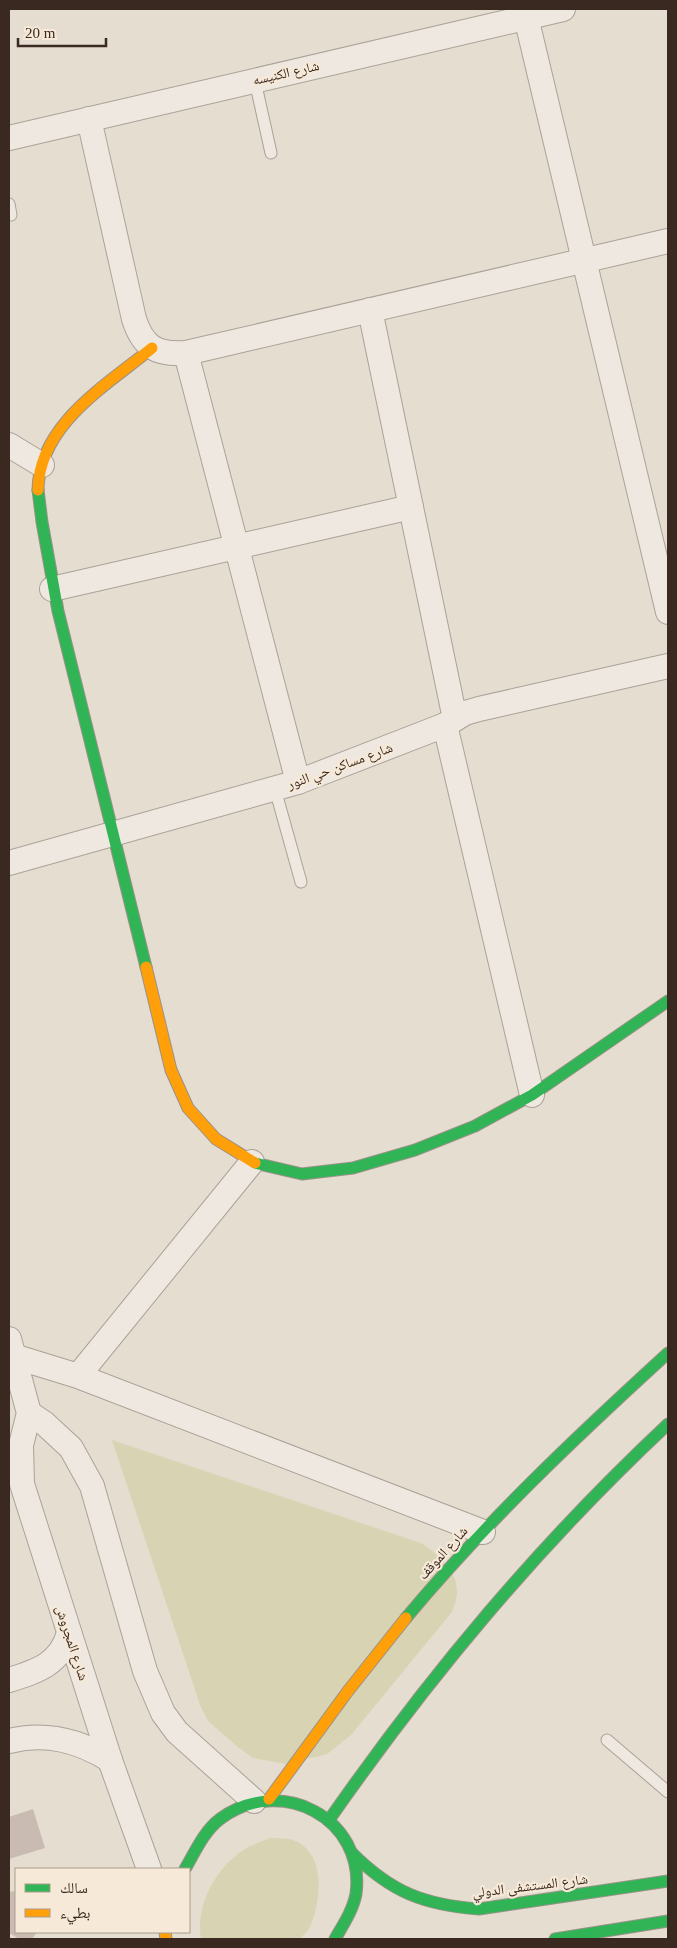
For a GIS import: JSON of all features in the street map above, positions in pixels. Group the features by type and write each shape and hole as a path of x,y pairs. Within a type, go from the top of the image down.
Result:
{"street":[{"name":"شارع الكنيسه","path":"9,138 563,9"},
{"path":"526,17 668,612"},
{"path":"89,119 139,336 152,348 168,354 186,353 668,241"},
{"path":"370,310 411,507 450,722 532,1095"},
{"path":"152,348 64,423 49,446 42,465 38,486 39,506 52,589 171,1070 188,1108 216,1139 252,1162 302,1174 353,1168 415,1150 475,1126 532,1095 668,1001"},
{"path":"186,353 298,782"},
{"path":"9,445 42,465"},
{"path":"52,589 411,507"},
{"name":"شارع مساكن حي النور","path":"9,863 298,782 450,722 479,708 668,666"},
{"path":"78,1376 252,1162"},
{"path":"10,1351 483,1532"},
{"name":"شارع المجروش","path":"10,1351 29,1413 21,1445 20,1465 22,1484 110,1760 149,1868"},
{"name":"شارع الموقف","path":"261,1800 432,1587 549,1463 668,1353"},
{"path":"29,1413 58,1435 83,1466 92,1486 152,1693 177,1732 261,1800"},
{"path":"329,1820 409,1708 477,1622 531,1560 582,1507 668,1424"},
{"path":"9,1680 39,1670 50,1664 66,1644 69,1633"},
{"path":"9,1741 41,1736 61,1739 78,1743 110,1760"},
{"path":"186,1868 205,1834 219,1819 236,1808 261,1800 294,1801 313,1808 329,1820 342,1835 352,1853 356,1872 356,1892 351,1912 335,1939"},
{"name":"شارع المستشفى الدولي","path":"352,1853 372,1874 396,1890 422,1902 450,1908 479,1909 668,1881"},
{"path":"555,1939 668,1921"}],"lane":[{"path":"255,80 271,153"},
{"path":"275,789 301,882"},
{"path":"607,1740 668,1792"}],"shaded area":[{"path":"112,1440 421,1543 434,1552 451,1570 457,1595 452,1612 351,1735 327,1754 286,1764 253,1758 208,1721 200,1705"},
{"path":"270,1838 293,1840 304,1846 312,1855 316,1866 318,1892 314,1917 309,1928 300,1939 201,1939 201,1912 205,1899 218,1875 227,1864 248,1847"}],"building":[{"path":"33,1809 45,1848 9,1859 9,1817"},
{"path":"15,1891 15,1933 36,1933 32,1939 19,1939 9,1933 9,1892"}],"traffic: fast":[{"path":"38,490 58,611 146,967"},
{"path":"255,1163 302,1174 353,1168 415,1150 475,1126 532,1095 668,1001"},
{"path":"406,1618 436,1582 500,1514 600,1416 668,1353"},
{"path":"329,1820 407,1714 488,1613 575,1517 668,1424"},
{"path":"186,1868 209,1829 220,1819 243,1806 268,1801 292,1803 314,1811 333,1825 347,1844 355,1867 355,1900 335,1939"},
{"path":"352,1853 381,1878 409,1894 441,1904 479,1909 668,1881"},
{"path":"555,1939 668,1921"}],"traffic: slow":[{"path":"38,490 41,466 50,445 63,426 78,408 96,392 152,348"},
{"path":"146,967 171,1070 188,1108 216,1139 255,1163"},
{"path":"269,1799 348,1691 406,1618"},
{"path":"165,1933 166,1939"}]}
